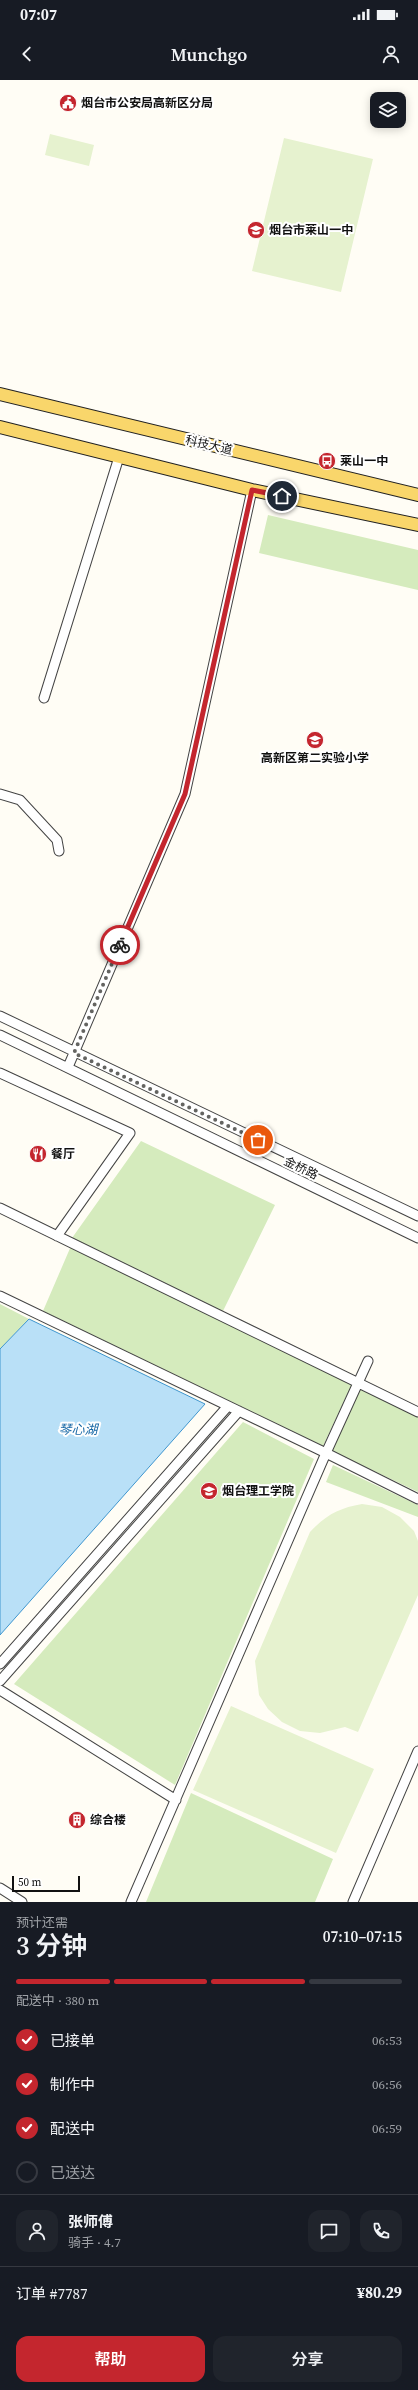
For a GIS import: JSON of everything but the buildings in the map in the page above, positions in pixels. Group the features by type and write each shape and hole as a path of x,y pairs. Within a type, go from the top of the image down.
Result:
{"main road":[{"name":"科技大道","path":"0,394 418,495"},
{"path":"0,427 119,458 252,490 418,525"}],"street":[{"path":"44,698 119,458"},
{"path":"68,1068 185,794 252,490"},
{"path":"0,794 20,800 57,840 59,851"},
{"name":"金桥路","path":"0,1016 74,1053 418,1216"},
{"name":"金桥路","path":"0,1035 418,1238"},
{"path":"0,1073 130,1133 57,1236"},
{"path":"0,1208 418,1412"},
{"path":"0,1296 418,1499"},
{"path":"131,1902 326,1453 368,1361"},
{"path":"0,1664 228,1406"},
{"path":"0,1681 239,1411"},
{"path":"0,1690 176,1800"},
{"path":"353,1902 418,1751"},
{"path":"0,1888 22,1902"}],"green space":[{"path":"50,134 94,145 89,166 45,155"},
{"path":"284,138 373,159 341,292 252,271"},
{"path":"268,515 418,550 418,590 259,553"},
{"path":"141,1141 275,1205 223,1311 72,1238"},
{"path":"71,1246 352,1384 323,1446 43,1311"},
{"path":"0,1304 29,1319 0,1349"},
{"path":"360,1386 418,1416 418,1492 330,1450"},
{"path":"243,1422 314,1459 175,1785 14,1684"},
{"path":"333,1465 418,1505 418,1517 326,1482"},
{"path":"362,1504 382,1507 400,1517 414,1531 418,1541 418,1595 358,1732 345,1727 320,1733 300,1731 282,1722 268,1709 259,1695 255,1661 310,1532 333,1513"},
{"path":"231,1706 374,1769 336,1853 193,1790"},
{"path":"191,1793 333,1859 315,1902 146,1902"}],"water":[{"name":"琴心湖","path":"29,1319 205,1404 0,1635 0,1349"}],"way so far":[{"path":"120,945 74,1053 258,1140"}],"place":[{"name":"烟台市公安局高新区分局","path":"68,103"},
{"name":"烟台市莱山一中","path":"256,230"},
{"name":"莱山一中","path":"327,461"},
{"name":"高新区第二实验小学","path":"315,740"},
{"name":"餐厅","path":"38,1154"},
{"name":"烟台理工学院","path":"209,1491"},
{"name":"综合楼","path":"77,1820"}],"route":[{"path":"120,945 185,794 252,490 282,496"}]}
